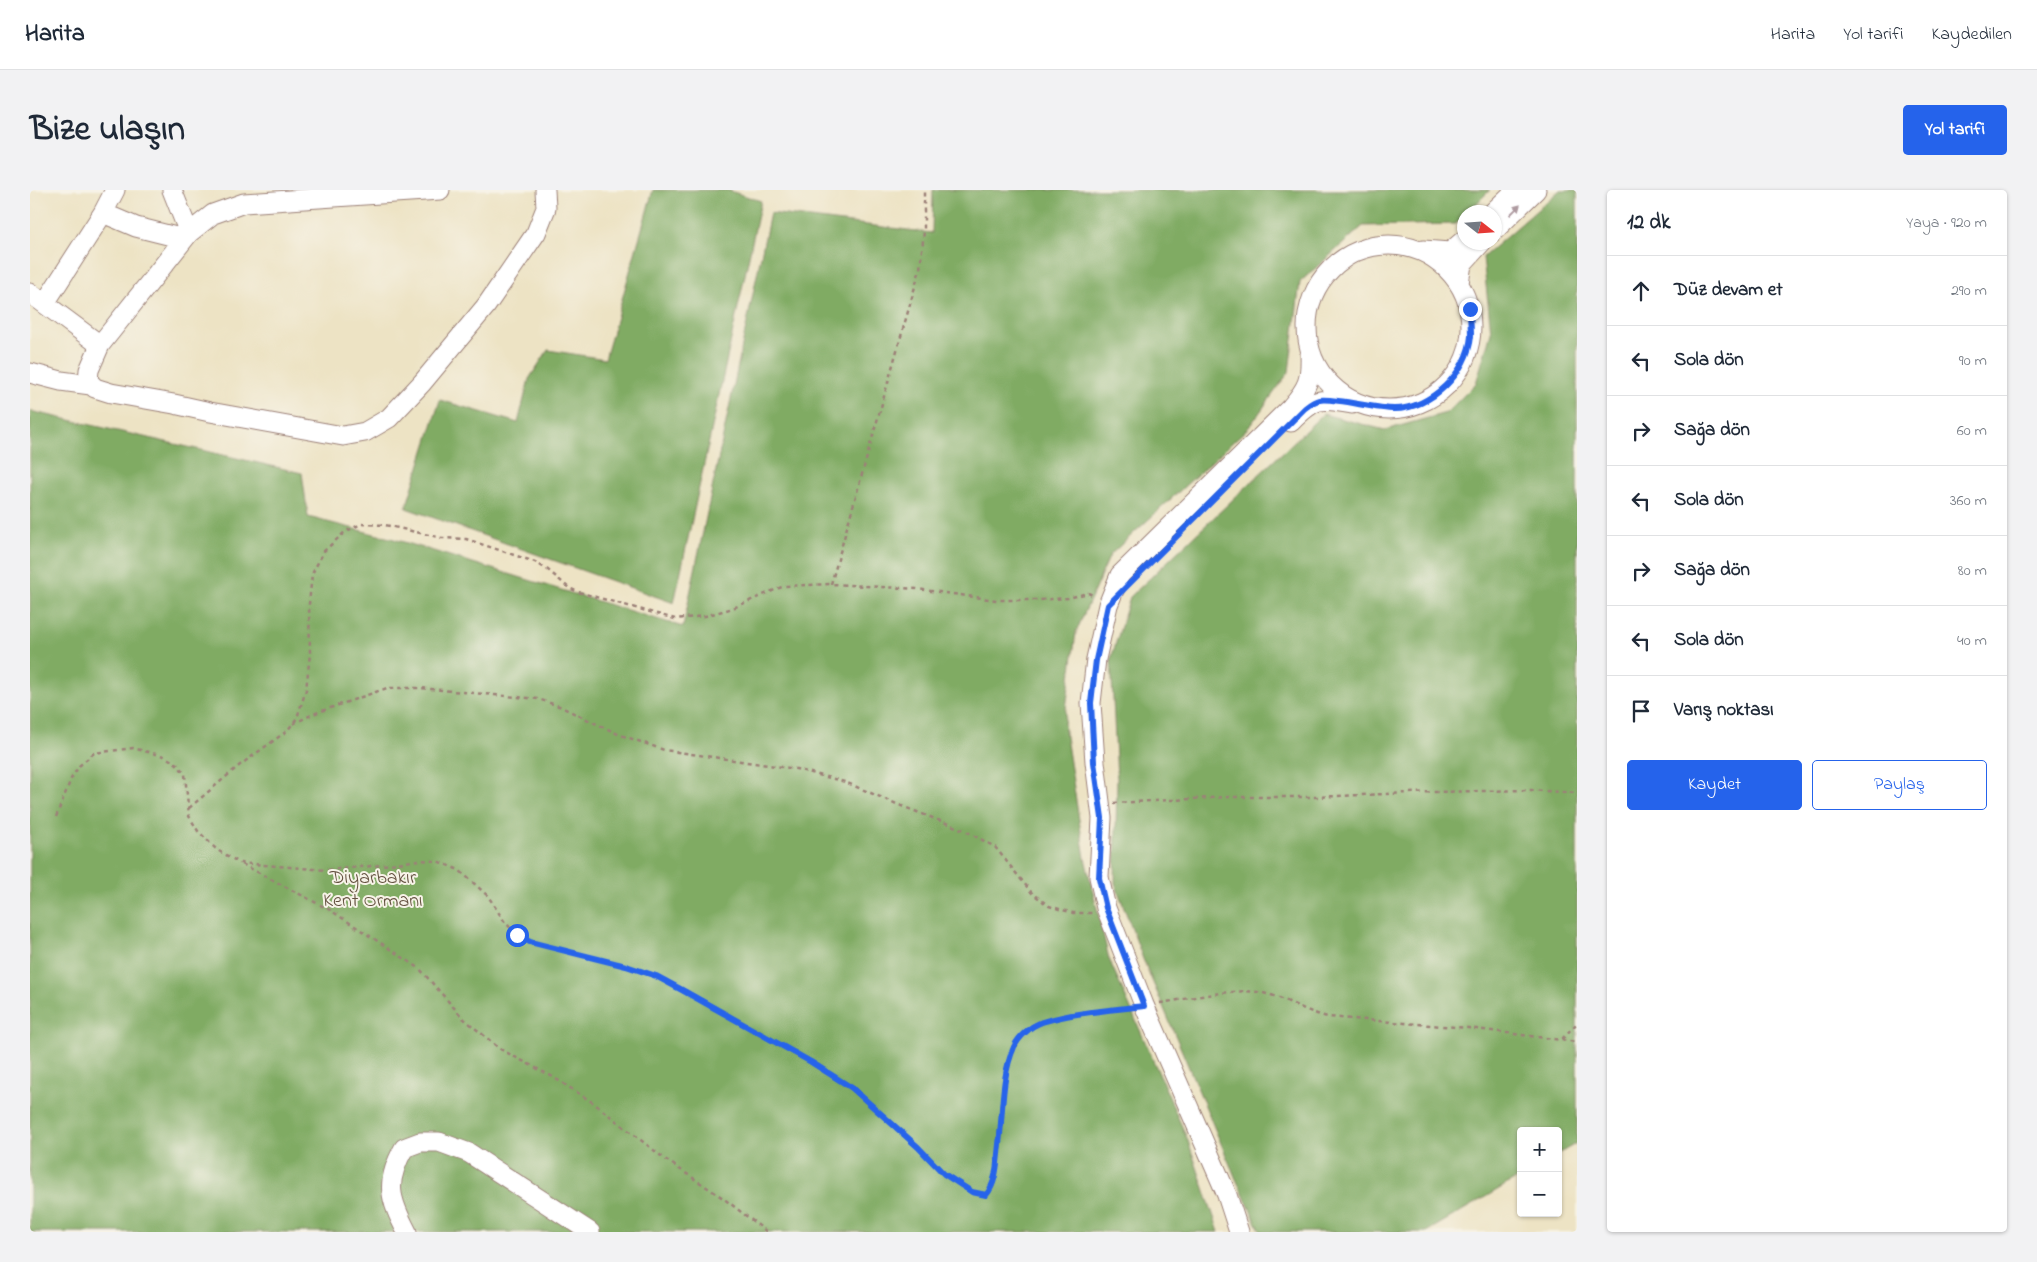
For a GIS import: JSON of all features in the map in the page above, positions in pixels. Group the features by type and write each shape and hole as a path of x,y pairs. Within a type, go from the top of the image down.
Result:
{"lane":[{"path":"100,345 38,298 103,213 116,190"},
{"path":"172,190 187,236"},
{"path":"91,385 88,381 89,370 100,345 187,236 213,214 244,203 440,190"},
{"path":"30,374 91,385 111,393 296,428 343,436 365,432 390,418 422,383 486,306 536,233 546,208 545,190"},
{"path":"1500,205 1516,190"},
{"path":"1502,222 1536,190"},
{"path":"103,213 136,226 187,236"},
{"path":"1239,1232 1227,1195 1144,1006 1106,908 1099,878 1102,818 1094,762 1091,703 1096,660 1108,605 1120,576 1291,407 1306,389 1311,374 1306,327 1310,301 1323,277 1342,259 1366,247 1393,244 1419,250 1450,252 1457,246"},
{"path":"1108,605 1305,408 1317,400 1327,399 1369,408 1396,410 1423,402 1446,386 1463,364 1471,337 1470,309 1459,283 1442,263 1419,250"},
{"path":"1459,283 1462,264 1475,250"},
{"path":"1310,354 1323,377 1343,396 1369,408"},
{"path":"407,1232 398,1215 390,1188 394,1166 404,1148 420,1142 439,1142 469,1153 590,1232"}],"path":[{"path":"831,584 920,269 924,232 924,190"},
{"path":"188,808 287,731 297,718 306,690 310,654 309,604 312,574 324,551 345,532 361,524 385,525 442,538 466,538 535,562 548,570 569,588 578,592 675,619 705,616 733,608 784,586 831,584 916,590 996,600 1068,598 1088,593 1099,597 1108,605"},
{"path":"291,725 313,714 387,688 420,688 538,700 559,706 618,734 664,750 796,769 845,782 964,830 995,847 1032,893 1049,906 1073,913 1089,914 1106,908"},
{"path":"56,817 71,779 79,766 94,753 133,748 164,756 177,764 185,774 189,816 198,831 217,850 330,910 419,968 463,1018 500,1049 553,1077 592,1102 669,1162 723,1198 768,1232"},
{"path":"1100,804 1229,797 1315,797 1433,792 1531,790 1577,793"},
{"path":"240,863 326,870 419,860 437,861 459,870 488,896 504,921 517,935 530,942 626,966 656,976 682,990 811,1062 852,1088 918,1147 944,1174 972,1192 986,1195 992,1188 997,1160 1010,1060 1015,1045 1026,1031 1041,1022 1241,992 1261,993 1278,997 1312,1013 1328,1017 1468,1028 1577,1042"},
{"path":"1562,1039 1577,1023"}],"green space":[{"path":"653,190 727,190 761,201 674,603 406,508 440,400 518,423 529,379 548,350 605,359"},
{"name":"Diyarbakır Kent Ormanı","path":"933,190 1490,190 1475,205 1457,205 1456,224 1363,226 1300,282 1289,372 1249,427 1110,555 1076,632 1064,724 1085,858 1109,959 1187,1138 1219,1232 30,1232 30,411 302,473 308,517 394,539 683,627 770,213 932,233"},
{"path":"1560,190 1577,190 1577,1143 1562,1152 1562,1127 1517,1127 1517,1178 1426,1232 1261,1232 1236,1179 1143,959 1115,883 1117,779 1111,659 1130,597 1323,414 1385,430 1446,413 1476,383 1491,332 1483,257 1491,250 1502,250 1502,240"}],"route":[{"path":"517,935 530,942 626,966 656,976 682,990 811,1062 852,1088 918,1147 944,1174 960,1186 972,1192 986,1195 992,1188 997,1160 1010,1060 1015,1045 1026,1031 1041,1022 1144,1006 1106,908 1099,878 1102,818 1094,762 1091,703 1096,660 1108,605 1305,408 1317,400 1327,399 1369,408 1396,410 1423,402 1446,386 1463,364 1471,337 1470,309"}]}
